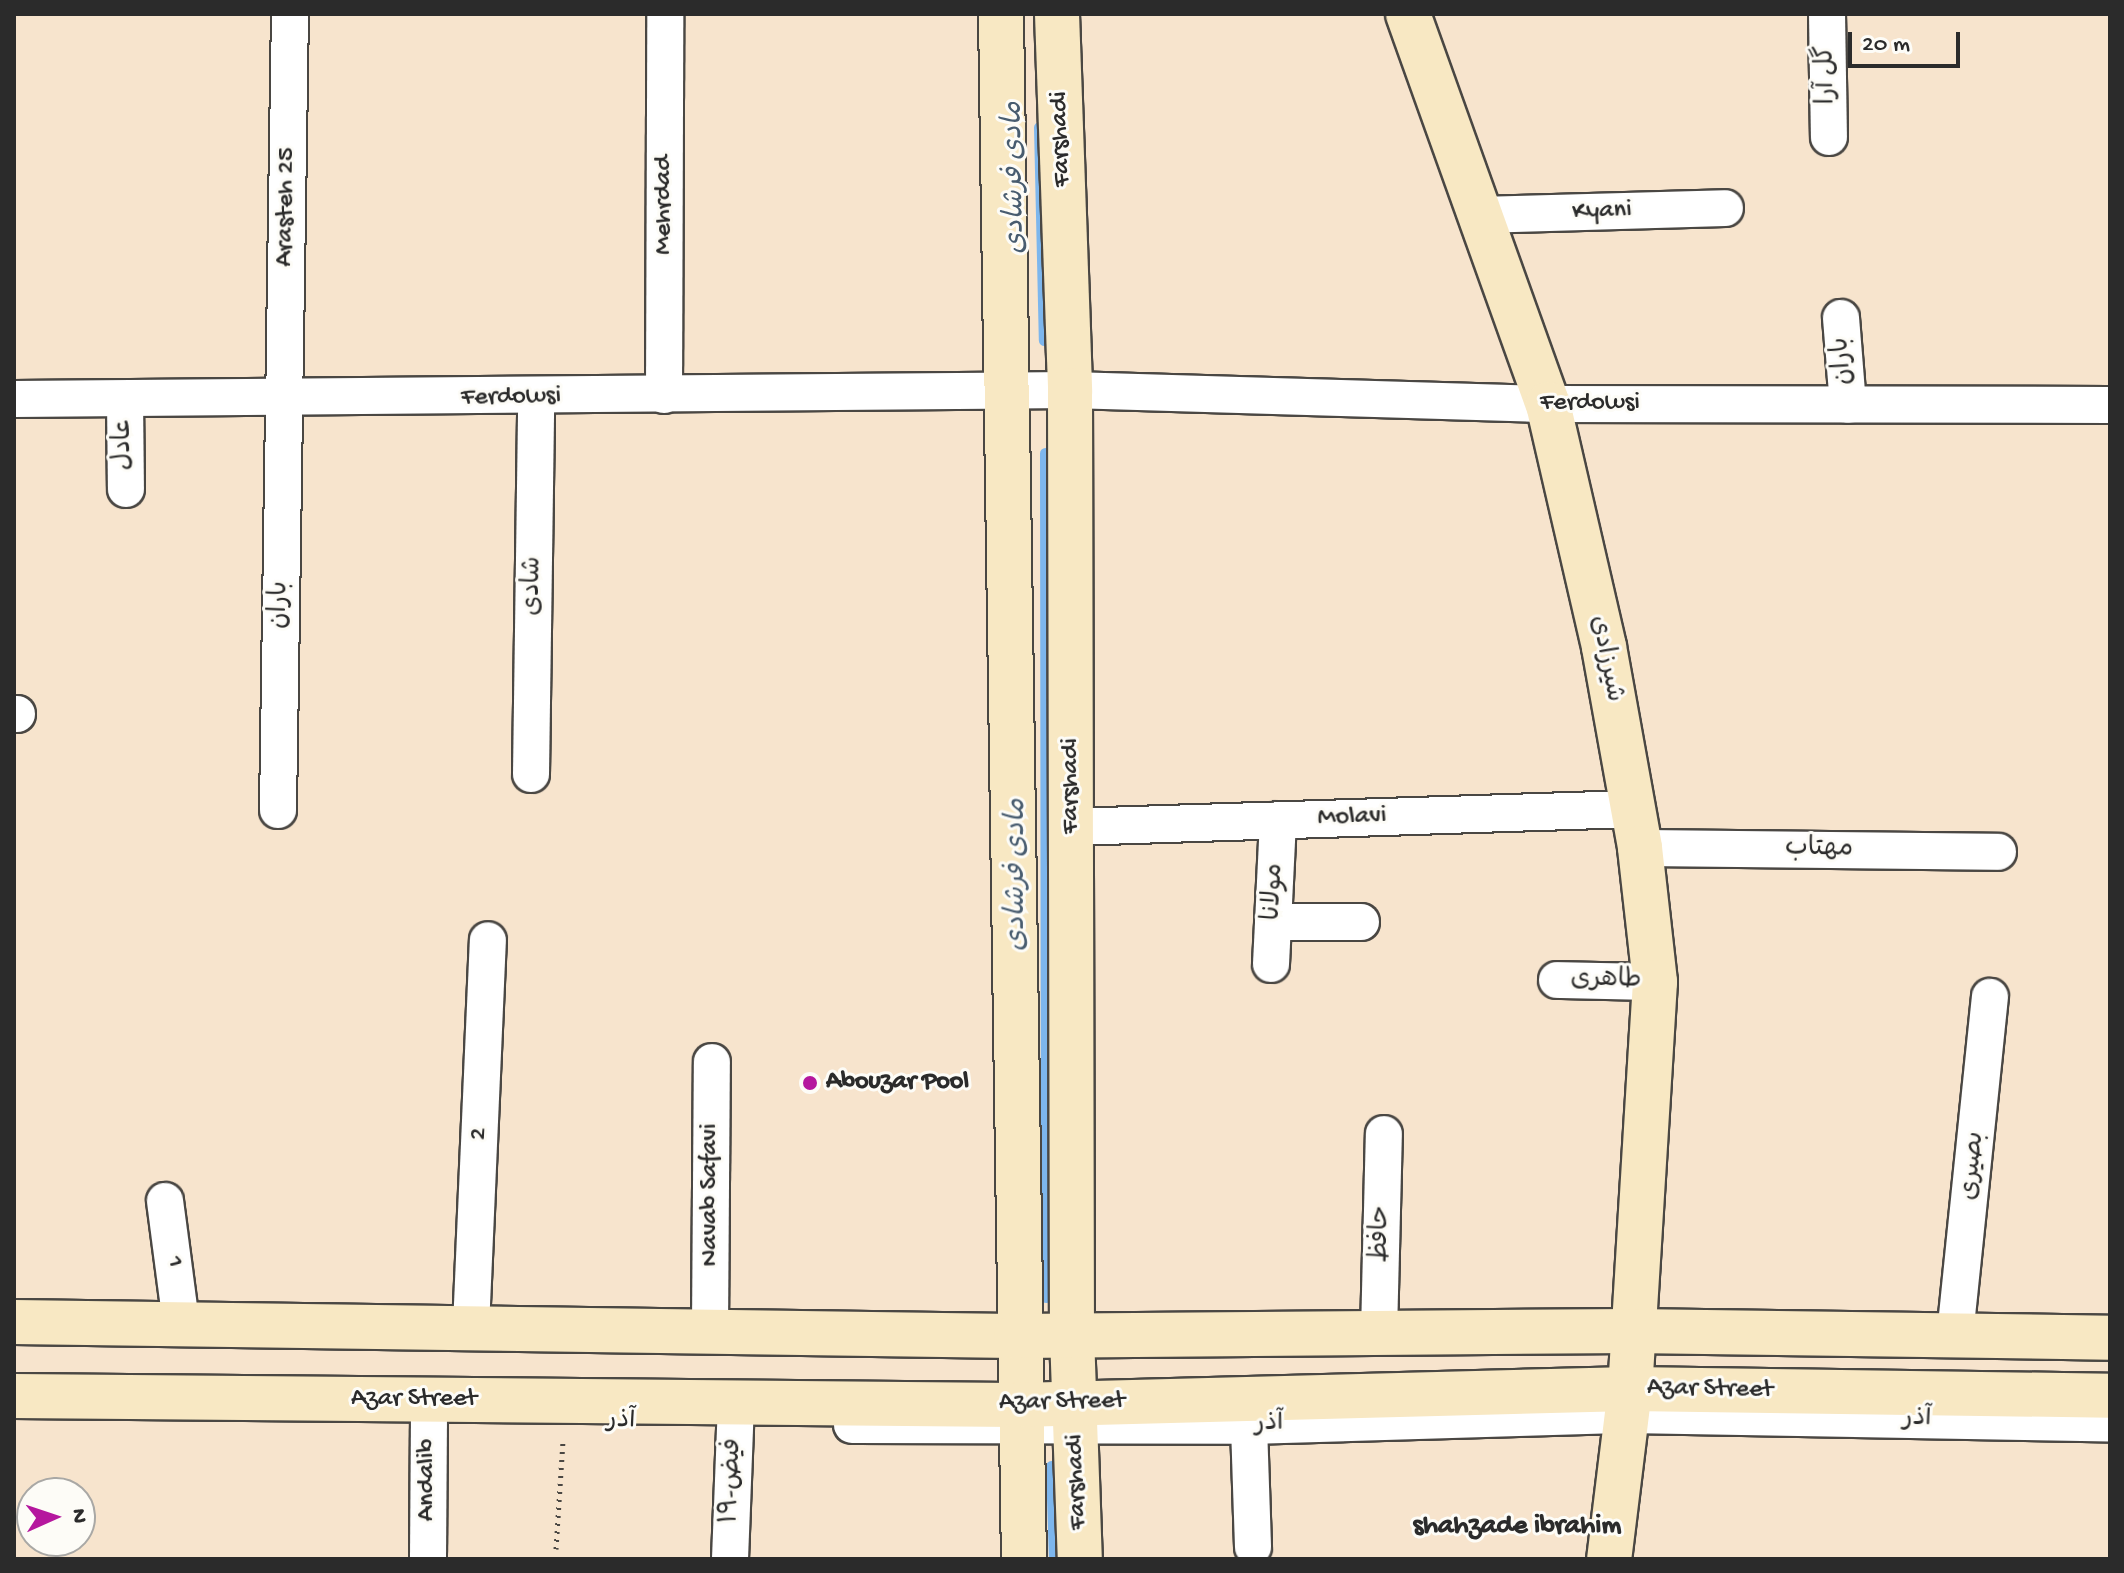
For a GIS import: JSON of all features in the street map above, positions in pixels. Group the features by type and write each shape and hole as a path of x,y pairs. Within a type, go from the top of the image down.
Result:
{"street":[{"name":"Arasteh 25","path":"284,400 290,14"},
{"name":"Mehrdad","path":"664,395 665,14"},
{"path":"1001,14 1008,394 1016,1336 1024,1559"},
{"name":"Farshadi","path":"1057,14 1070,390 1072,1335 1080,1559"},
{"name":"شیرزادی","path":"1408,14 1548,404 1636,828 1655,982 1629,1402 1609,1559"},
{"name":"گل آرا","path":"1827,14 1829,137"},
{"name":"Kyani","path":"1479,215 1725,208"},
{"name":"باران","path":"1841,318 1848,405"},
{"name":"Ferdowsi","path":"14,399 536,399 664,395 1008,394 1070,390 1548,404 2110,405"},
{"name":"عادل","path":"125,399 126,489"},
{"name":"شادی","path":"531,774 536,399"},
{"name":"باران","path":"278,810 284,400"},
{"name":"Molavi","path":"1072,827 1278,820 1636,828"},
{"name":"مولانا","path":"1271,964 1278,820"},
{"name":"مهتاب","path":"1636,828 1998,852"},
{"path":"1273,922 1361,922"},
{"name":"2","path":"471,1327 488,940"},
{"name":"طاهری","path":"1557,980 1655,982"},
{"name":"بصیری","path":"1955,1335 1990,997"},
{"name":"Navab Safavi","path":"710,1329 712,1062"},
{"name":"حافظ","path":"1379,1333 1384,1134"},
{"name":"1","path":"165,1201 181,1323"},
{"path":"14,1322 710,1329 1016,1336 1632,1331 2110,1338"},
{"name":"Azar Street","path":"14,1396 428,1410 1076,1416 1629,1402 2110,1396"},
{"name":"آذر","path":"1629,1402 2110,1423"},
{"name":"آذر","path":"1076,1416 1249,1426 1400,1407"},
{"name":"آذر","path":"428,1410 564,1421 736,1413"},
{"name":"Andalib","path":"428,1410 428,1559"},
{"name":"۱۹-فیض","path":"730,1559 736,1413"},
{"path":"1249,1426 1253,1547"}],"path":[{"path":"556,1549 564,1421"}],"waterway":[{"name":"مادی فرشادی","path":"1039,127 1044,340"},
{"name":"مادی فرشادی","path":"1045,453 1046,1297"},
{"name":"مادی فرشادی","path":"1051,1466 1054,1559"}],"place":[{"name":"Abouzar Pool","path":"810,1083"}],"district":[{"name":"shahzade ibrahim","path":"1517,1527"}]}
